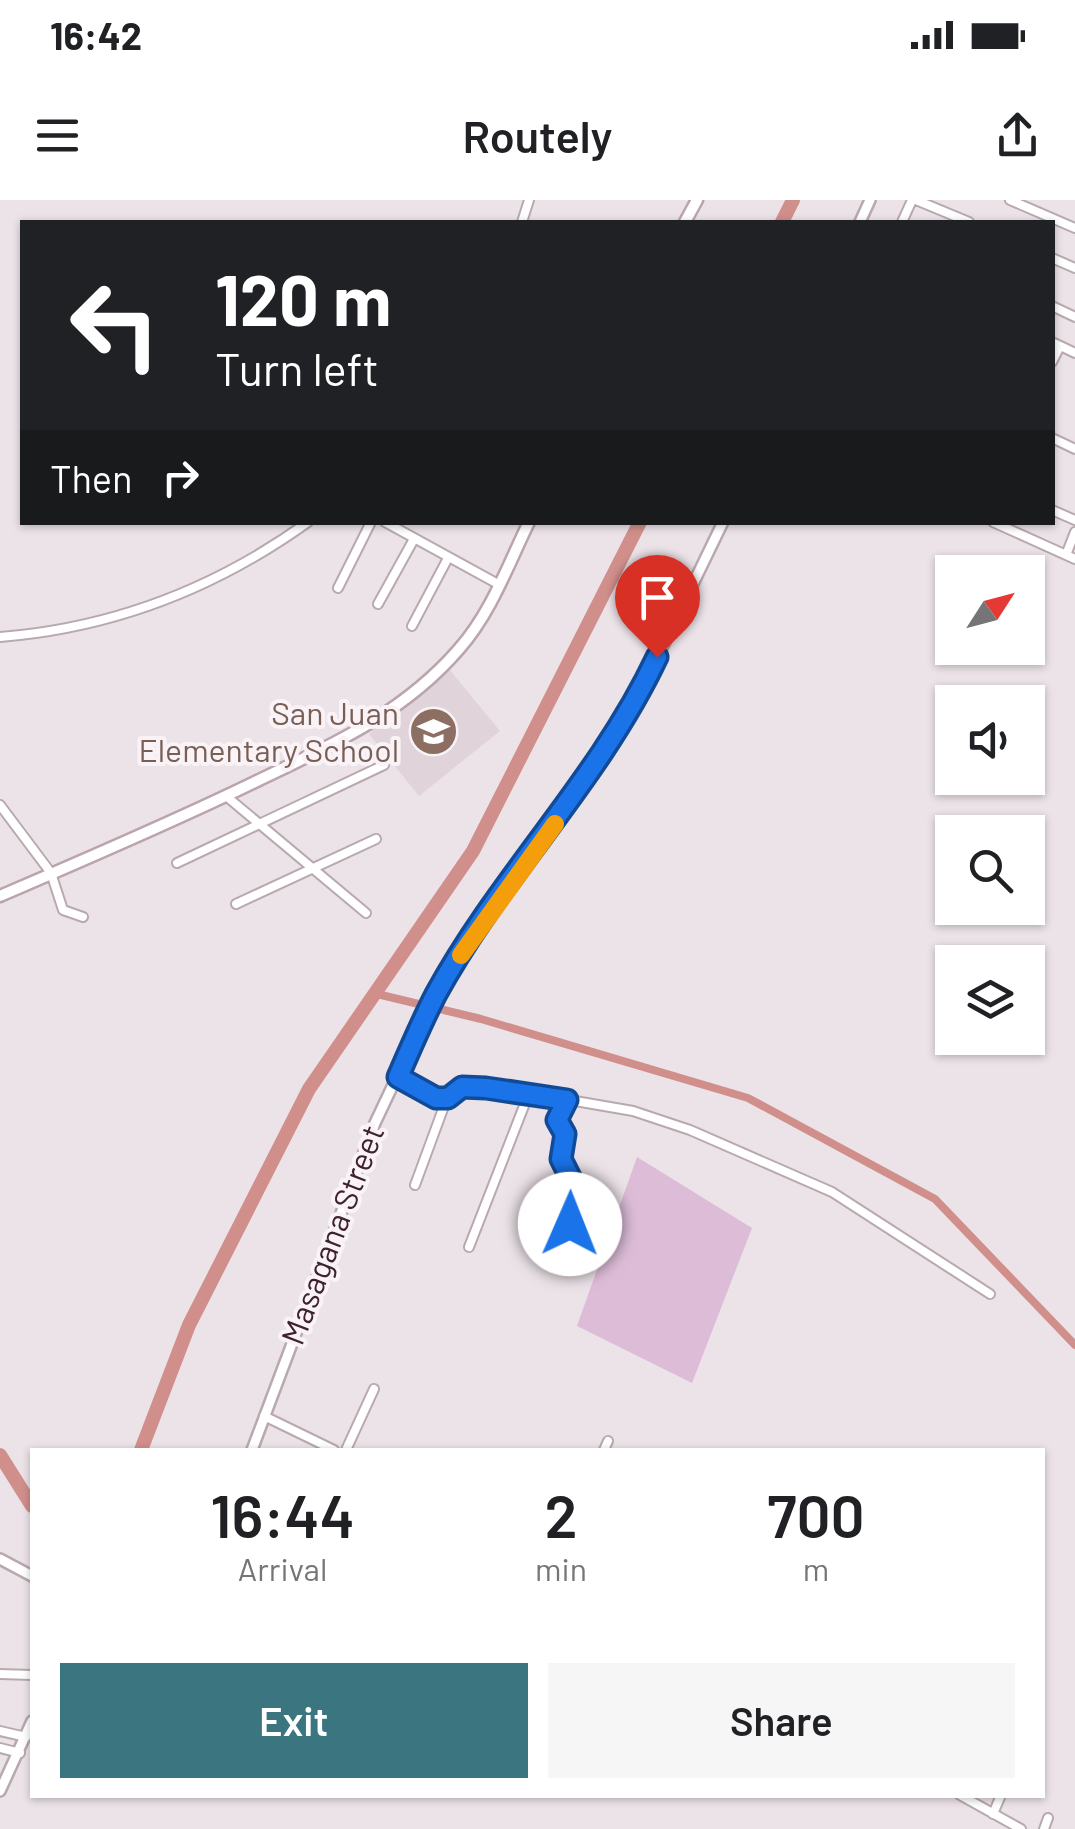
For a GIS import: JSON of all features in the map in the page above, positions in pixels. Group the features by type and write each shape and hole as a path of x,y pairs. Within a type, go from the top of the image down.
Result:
{"main road":[{"path":"0,896 226,796 383,718 416,694 463,645 528,525"}],"street":[{"path":"1010,200 1075,228"},
{"path":"910,201 964,220"},
{"path":"1056,344 1075,353"},
{"path":"0,637 74,627 154,605 250,563 304,525"},
{"path":"338,588 370,525"},
{"path":"390,525 498,584"},
{"name":"Masagana Street","path":"253,1448 375,1123 437,992 632,710 722,525"},
{"path":"1000,525 1070,557 1075,532"},
{"path":"378,604 414,539"},
{"path":"412,626 448,558"},
{"path":"177,862 384,765"},
{"path":"226,796 366,913"},
{"path":"0,805 51,873 62,910 84,917"},
{"path":"236,904 376,839"},
{"path":"398,1077 436,1098 448,1098"},
{"path":"416,1184 448,1098 462,1087 530,1093 633,1111 690,1130 832,1192 990,1294"},
{"path":"469,1247 530,1093"},
{"path":"560,1242 570,1224 577,1191 561,1159 565,1134 557,1118 567,1100"},
{"path":"347,1448 374,1389"},
{"path":"264,1416 330,1448"},
{"path":"0,1559 30,1575"},
{"path":"0,1674 30,1675"},
{"path":"1,1785 30,1727"},
{"path":"0,1732 26,1737"},
{"path":"0,1748 20,1753"},
{"path":"965,1798 1021,1829"},
{"path":"993,1814 1001,1798"},
{"path":"1044,1829 1048,1818"}],"shaded area":[{"name":"San Juan Elementary School","path":"449,669 500,731 419,796 369,734"},
{"path":"637,1157 752,1228 692,1383 577,1326"}],"waterway":[{"path":"783,220 793,200"},
{"path":"142,1448 189,1325 309,1089 473,851 638,525"},
{"path":"377,994 481,1019 748,1098 935,1199 1075,1345"},
{"path":"0,1455 30,1503"}],"slow traffic":[{"path":"461,955 555,824"}],"place":[{"name":"San Juan Elementary School","path":"434,732"}],"route":[{"path":"570,1224 576,1182 561,1159 565,1134 557,1120 567,1100 462,1087 448,1098 436,1098 398,1077 437,992 497,901 582,787 632,710 657,657"}]}
